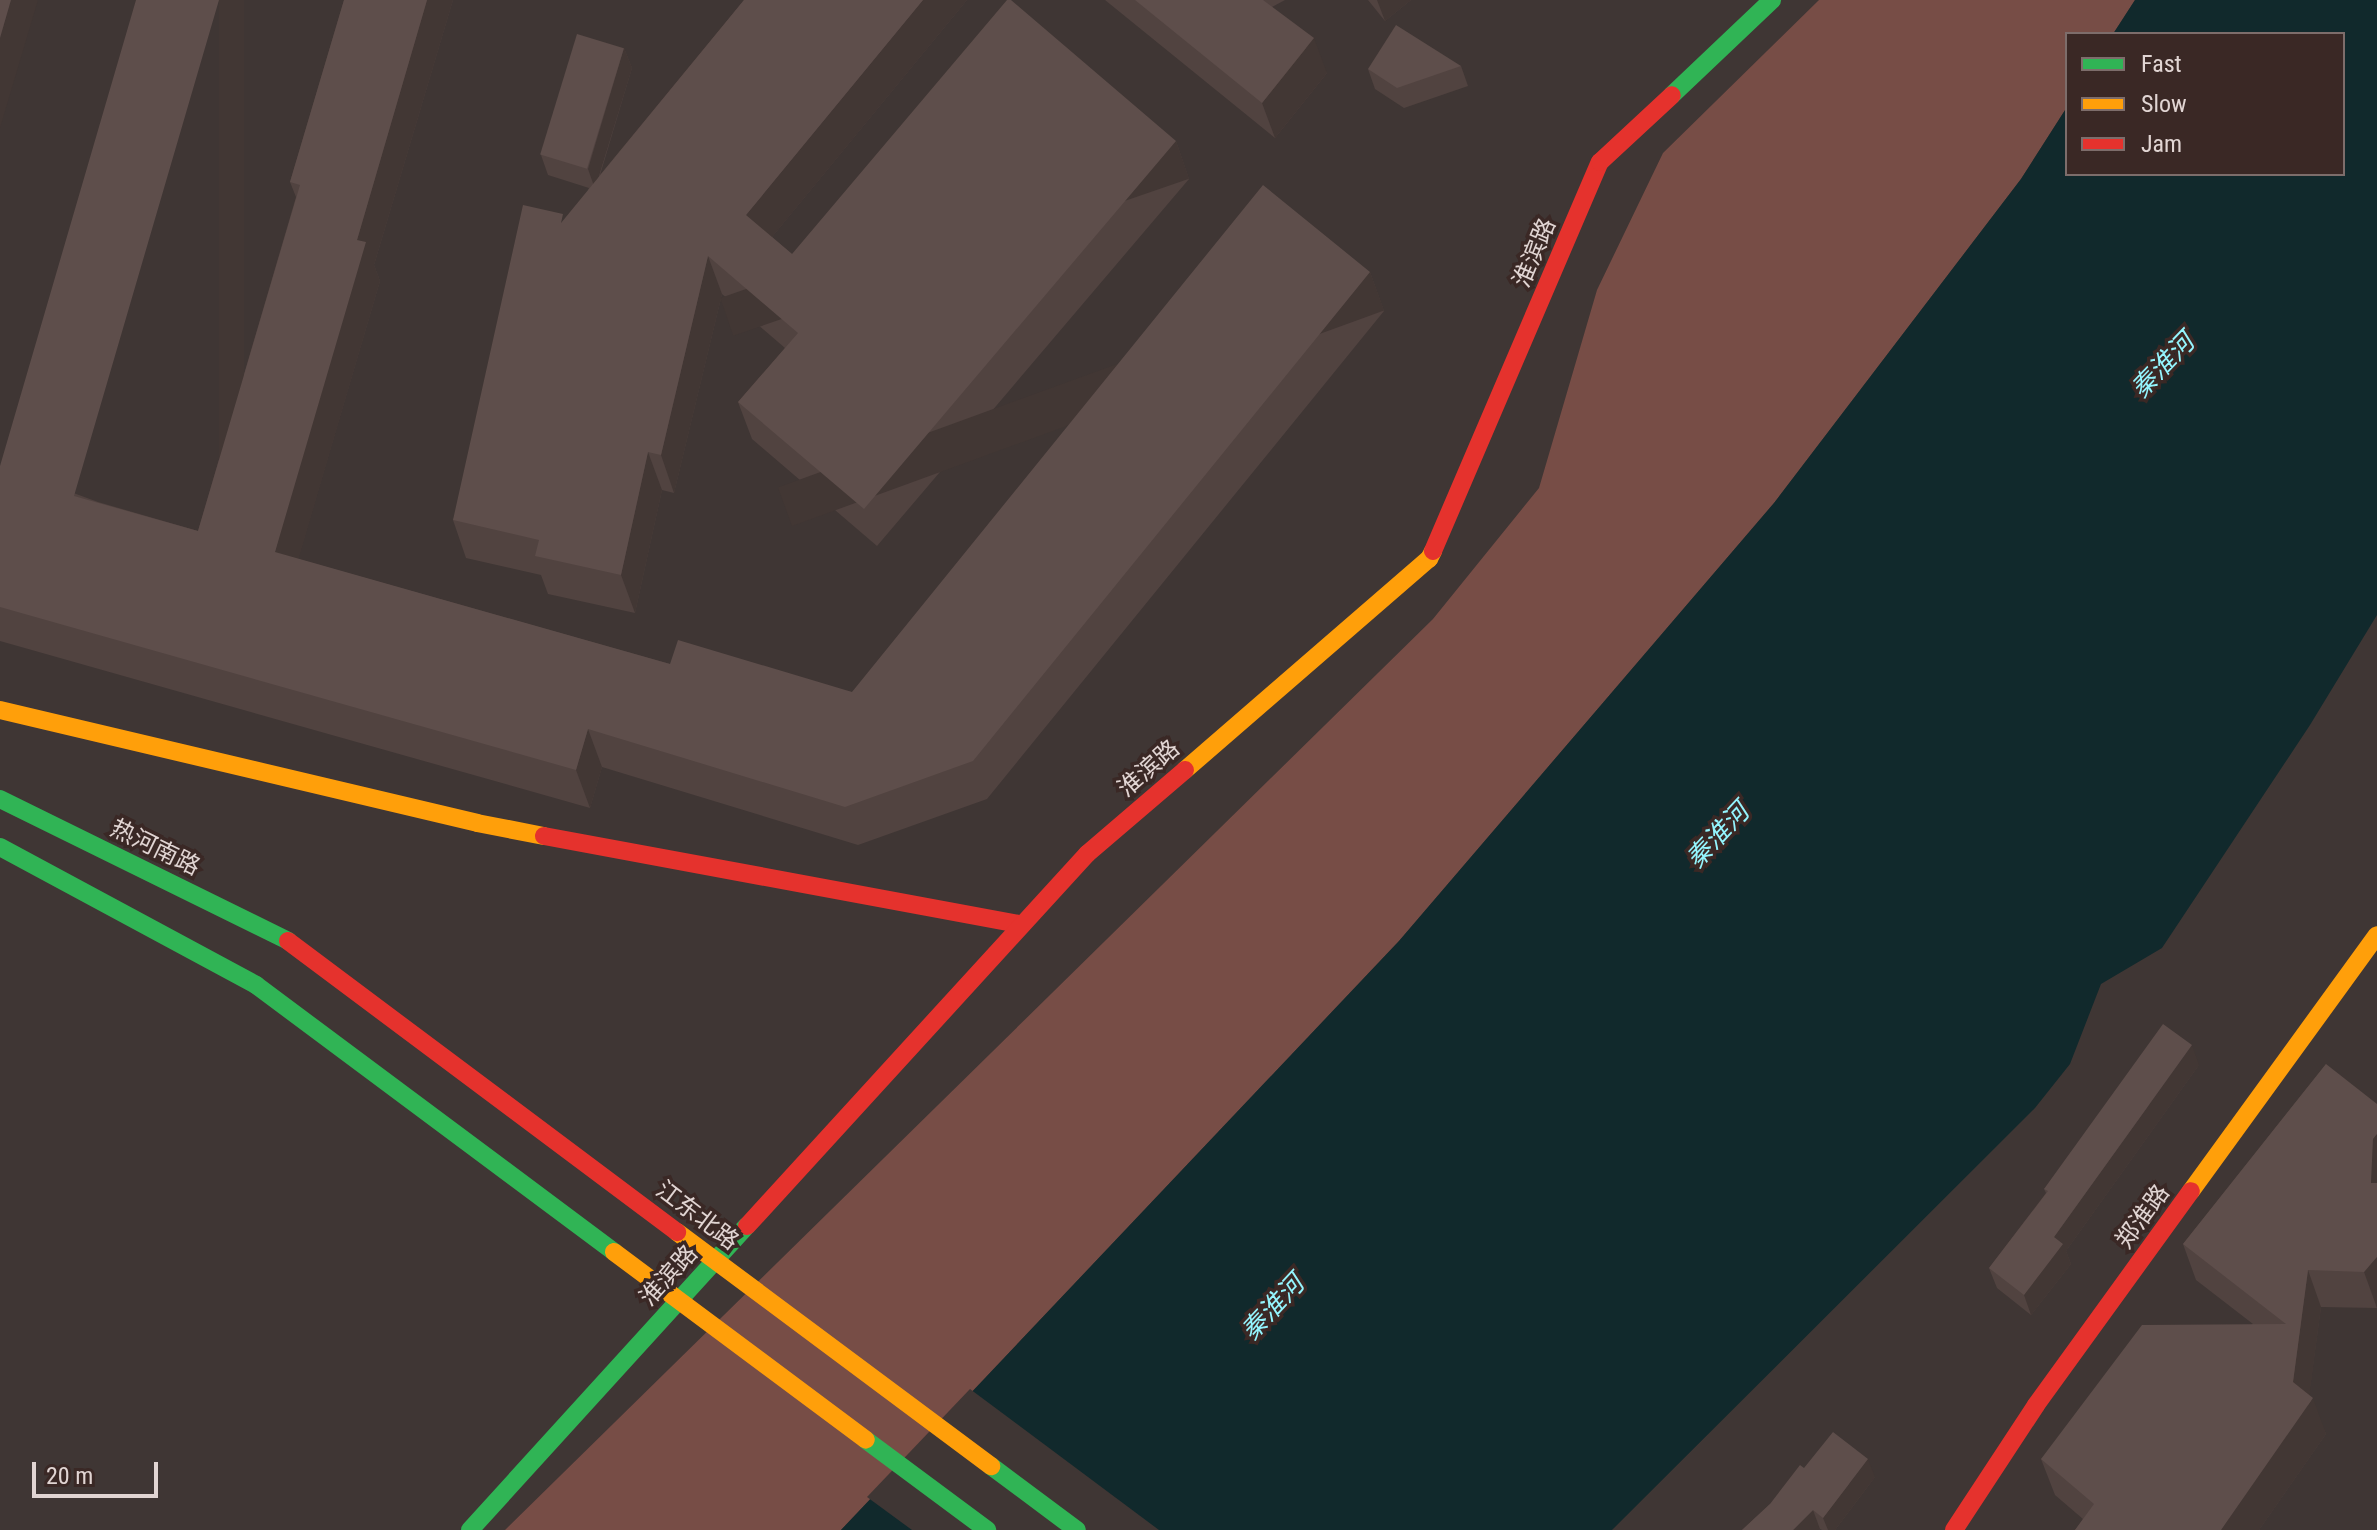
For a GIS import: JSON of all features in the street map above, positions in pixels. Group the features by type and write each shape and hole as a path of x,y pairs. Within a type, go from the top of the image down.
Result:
{"main road":[{"name":"淮滨路","path":"470,1530 1087,854 1429,559 1600,162 1772,0"},
{"path":"0,710 477,823 1022,925"},
{"name":"热河南路","path":"0,799 288,941"},
{"path":"0,847 256,985 987,1530"},
{"name":"郑淮路","path":"1954,1530 2036,1405 2377,935"},
{"name":"江东北路","path":"288,941 1077,1530"}],"shaded area":[{"path":"1819,0 2135,0 2114,32 2065,32 2065,110 2021,179 1774,503 1399,941 841,1530 505,1530 1433,619 1539,488 1597,290 1663,153"}],"water":[{"name":"秦淮河","path":"2135,0 2377,0 2377,615 2310,725 2162,948 2101,984 2070,1064 2035,1108 1612,1530 841,1530 1399,941 1774,503 2021,179 2065,110 2065,176 2345,176 2345,32 2114,32"}],"pier":[{"path":"970,1389 1159,1530 912,1530 867,1497"}],"building":[{"path":"0,0 11,0 0,38"},
{"path":"136,0 219,0 74,496 198,531 300,185 290,182 344,0 427,0 357,240 366,242 275,552 670,664 678,640 852,692 1263,185 1370,272 973,761 845,807 588,729 576,770 0,607 0,466"},
{"path":"744,0 923,0 746,215 792,254 1007,0 1011,0 1176,141 864,509 738,402 798,333 708,256 661,455 648,452 621,575 535,556 539,540 453,520 523,205 563,214 561,223"},
{"path":"1135,0 1263,0 1314,38 1262,103"},
{"path":"1396,25 1461,66 1397,88 1368,69"},
{"path":"577,34 624,48 587,169 540,154"},
{"path":"2163,1024 2192,1045 2054,1237 2063,1244 2024,1295 1989,1268 2048,1191 2044,1189"},
{"path":"2326,1064 2377,1104 2371,1183 2377,1183 2377,1257 2364,1272 2308,1270 2293,1382 2313,1398 2221,1530 2075,1530 2094,1504 2041,1459 2142,1325 2286,1324 2183,1244"},
{"path":"1833,1432 1868,1459 1823,1518 1813,1510 1793,1530 1742,1530 1770,1504 1800,1465 1804,1468"}],"traffic: fast":[{"path":"1672,95 1772,0"},
{"path":"0,799 288,941"},
{"path":"0,847 256,985"},
{"path":"256,985 614,1252"},
{"path":"470,1530 747,1226"},
{"path":"866,1440 987,1530"},
{"path":"991,1466 1077,1530"}],"traffic: slow":[{"path":"1185,770 1429,559 1433,551"},
{"path":"0,710 477,823 544,836"},
{"path":"2191,1191 2377,935"},
{"path":"677,1232 991,1466"},
{"path":"614,1252 866,1440"}],"traffic: jam":[{"path":"1433,551 1600,162 1672,95"},
{"path":"747,1226 1087,854 1185,770"},
{"path":"544,836 1022,925"},
{"path":"288,941 677,1232"},
{"path":"1954,1530 2036,1405 2191,1191"}]}
